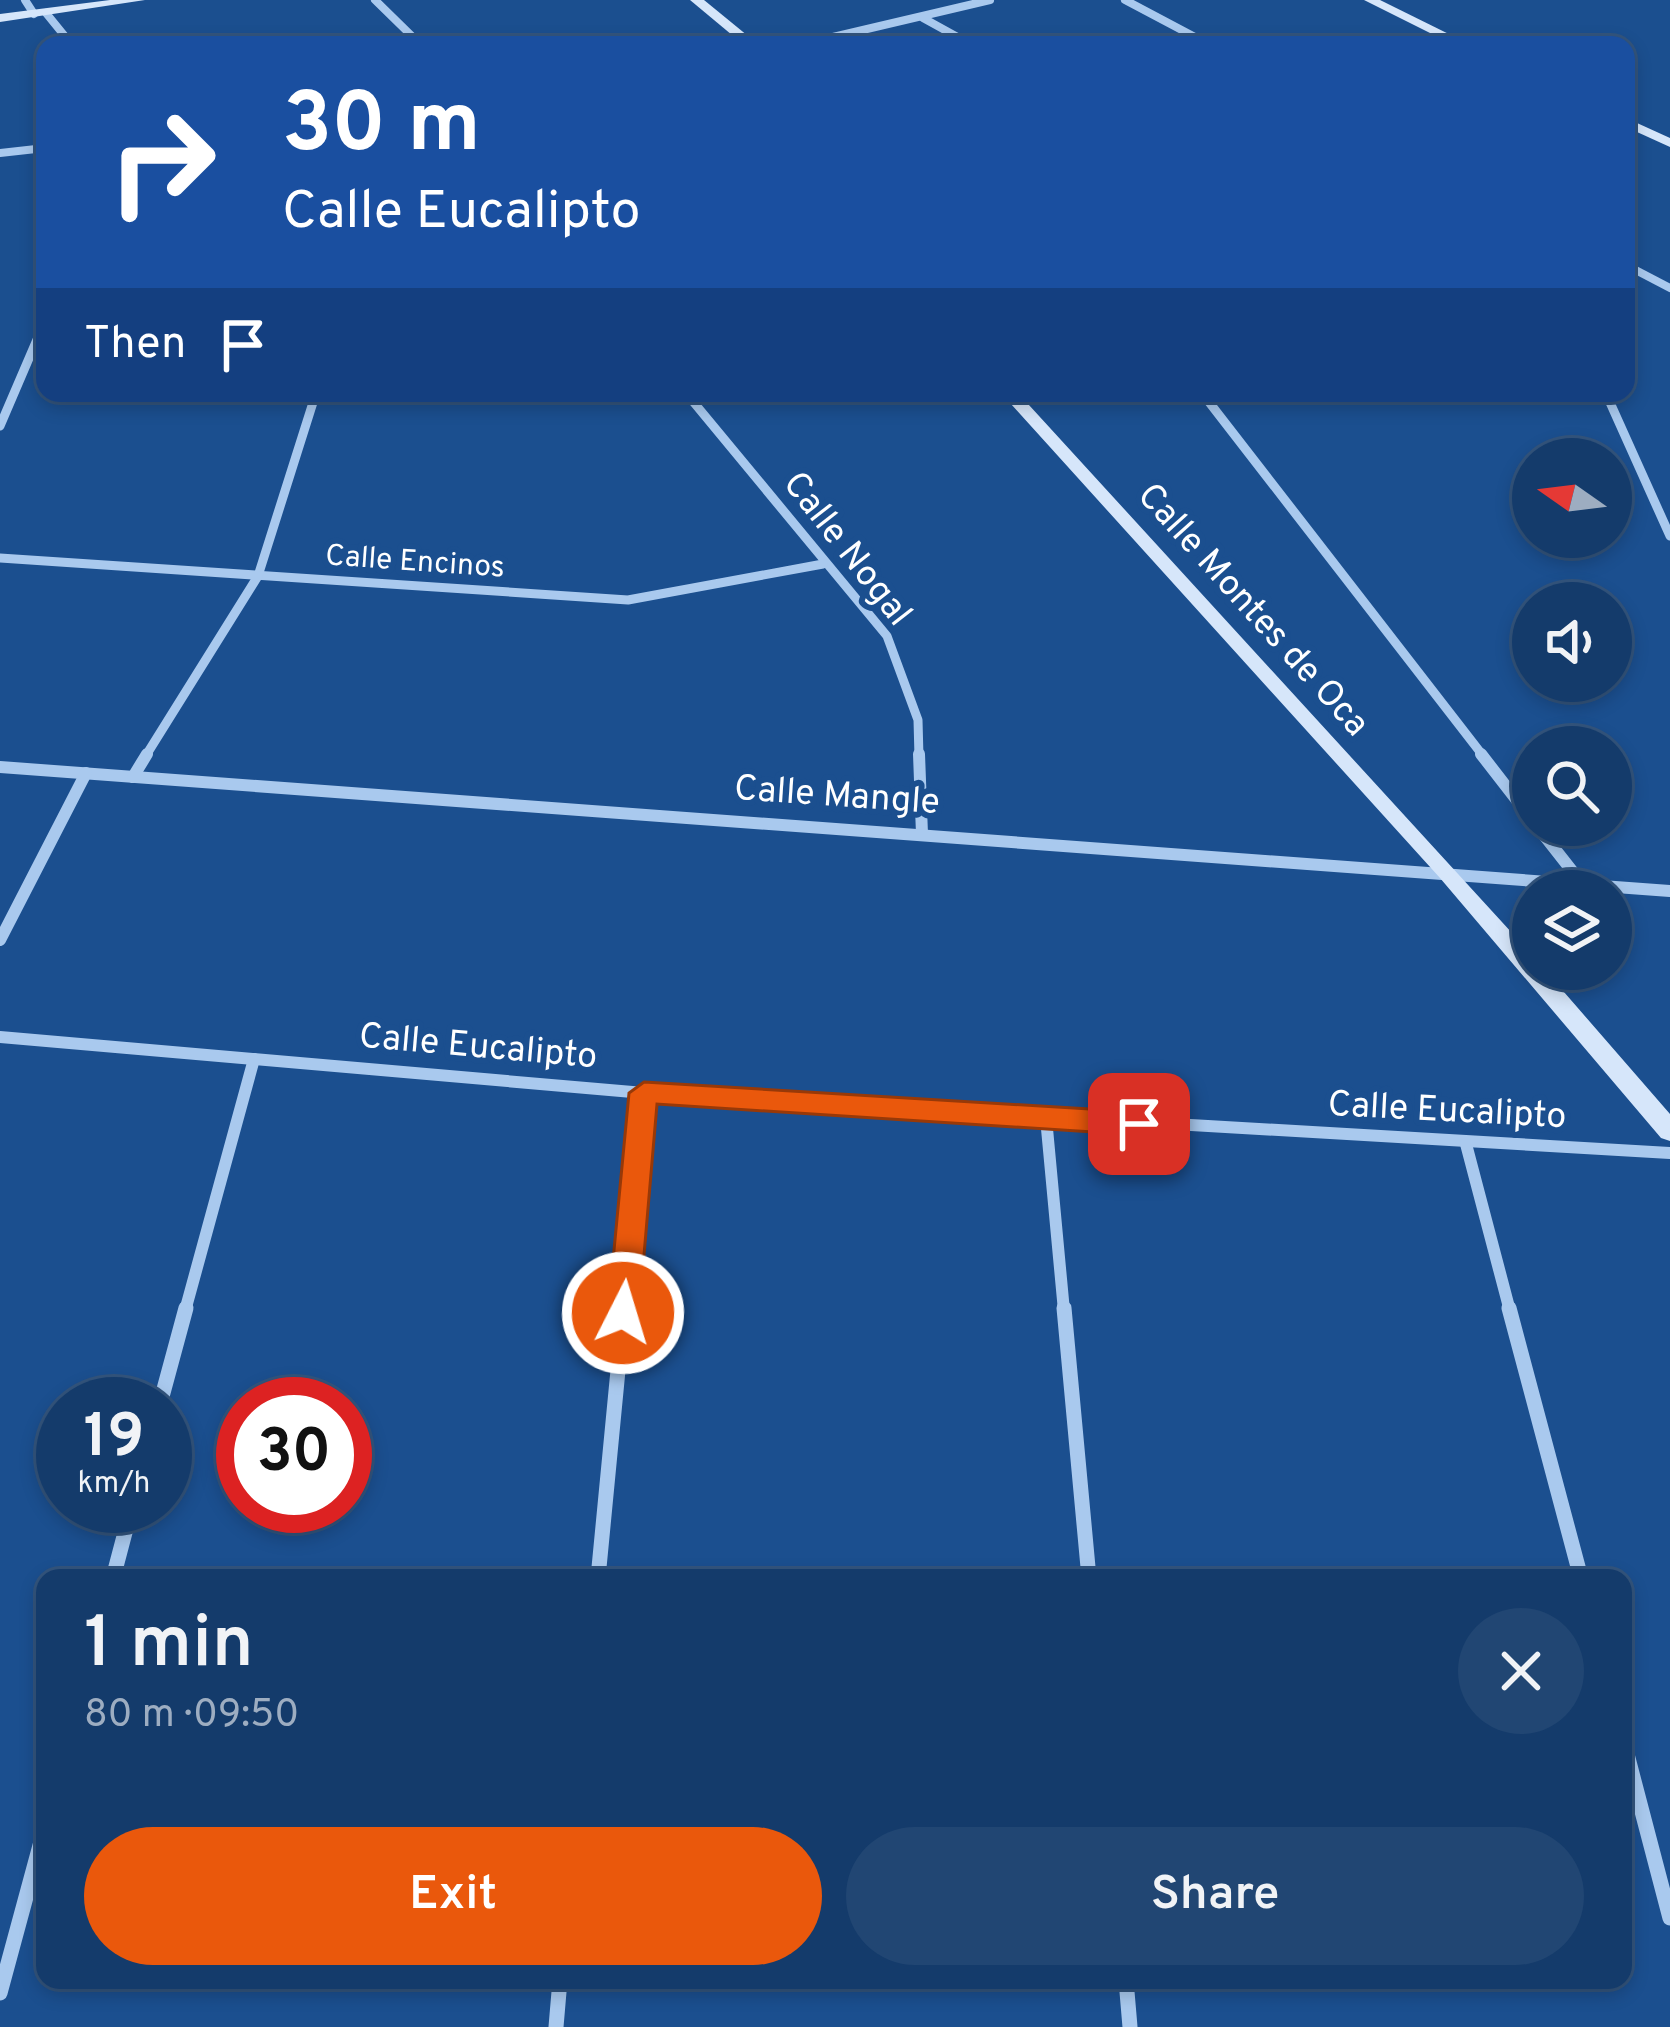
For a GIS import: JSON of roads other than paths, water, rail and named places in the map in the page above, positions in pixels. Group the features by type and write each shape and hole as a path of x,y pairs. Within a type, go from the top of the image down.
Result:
{"main road":[{"path":"0,18 139,0"},
{"path":"696,0 741,36"},
{"path":"1370,0 1446,36"},
{"path":"1635,126 1670,143"},
{"name":"Calle Montes de Oca","path":"1017,402 1448,873 1670,1131"}],"street":[{"path":"25,0 63,36"},
{"path":"375,0 412,36"},
{"path":"839,36 990,0"},
{"path":"1125,0 1193,36"},
{"path":"922,17 956,36"},
{"path":"0,153 36,149"},
{"path":"1635,270 1670,289"},
{"path":"0,426 36,341"},
{"path":"134,776 258,576 313,402"},
{"name":"Calle Nogal","path":"693,402 887,636 918,720 922,833"},
{"path":"1209,402 1512,795"},
{"path":"1610,402 1670,535"},
{"name":"Calle Encinos","path":"0,558 628,599 823,564"},
{"name":"Calle Mangle","path":"0,767 1512,877"},
{"path":"0,940 86,773"},
{"path":"1552,846 1571,870"},
{"name":"Calle Mangle","path":"1632,887 1670,891"},
{"name":"Calle Eucalipto","path":"0,1037 644,1093 1670,1153"},
{"path":"167,1377 254,1059"},
{"path":"599,1569 644,1093"},
{"path":"1046,1118 1088,1569"},
{"path":"1466,1144 1579,1569"},
{"path":"114,1569 124,1533"},
{"path":"1632,1773 1670,1918"},
{"path":"0,1993 36,1860"},
{"path":"556,2027 559,1989"},
{"path":"1127,1989 1130,2027"}]}
